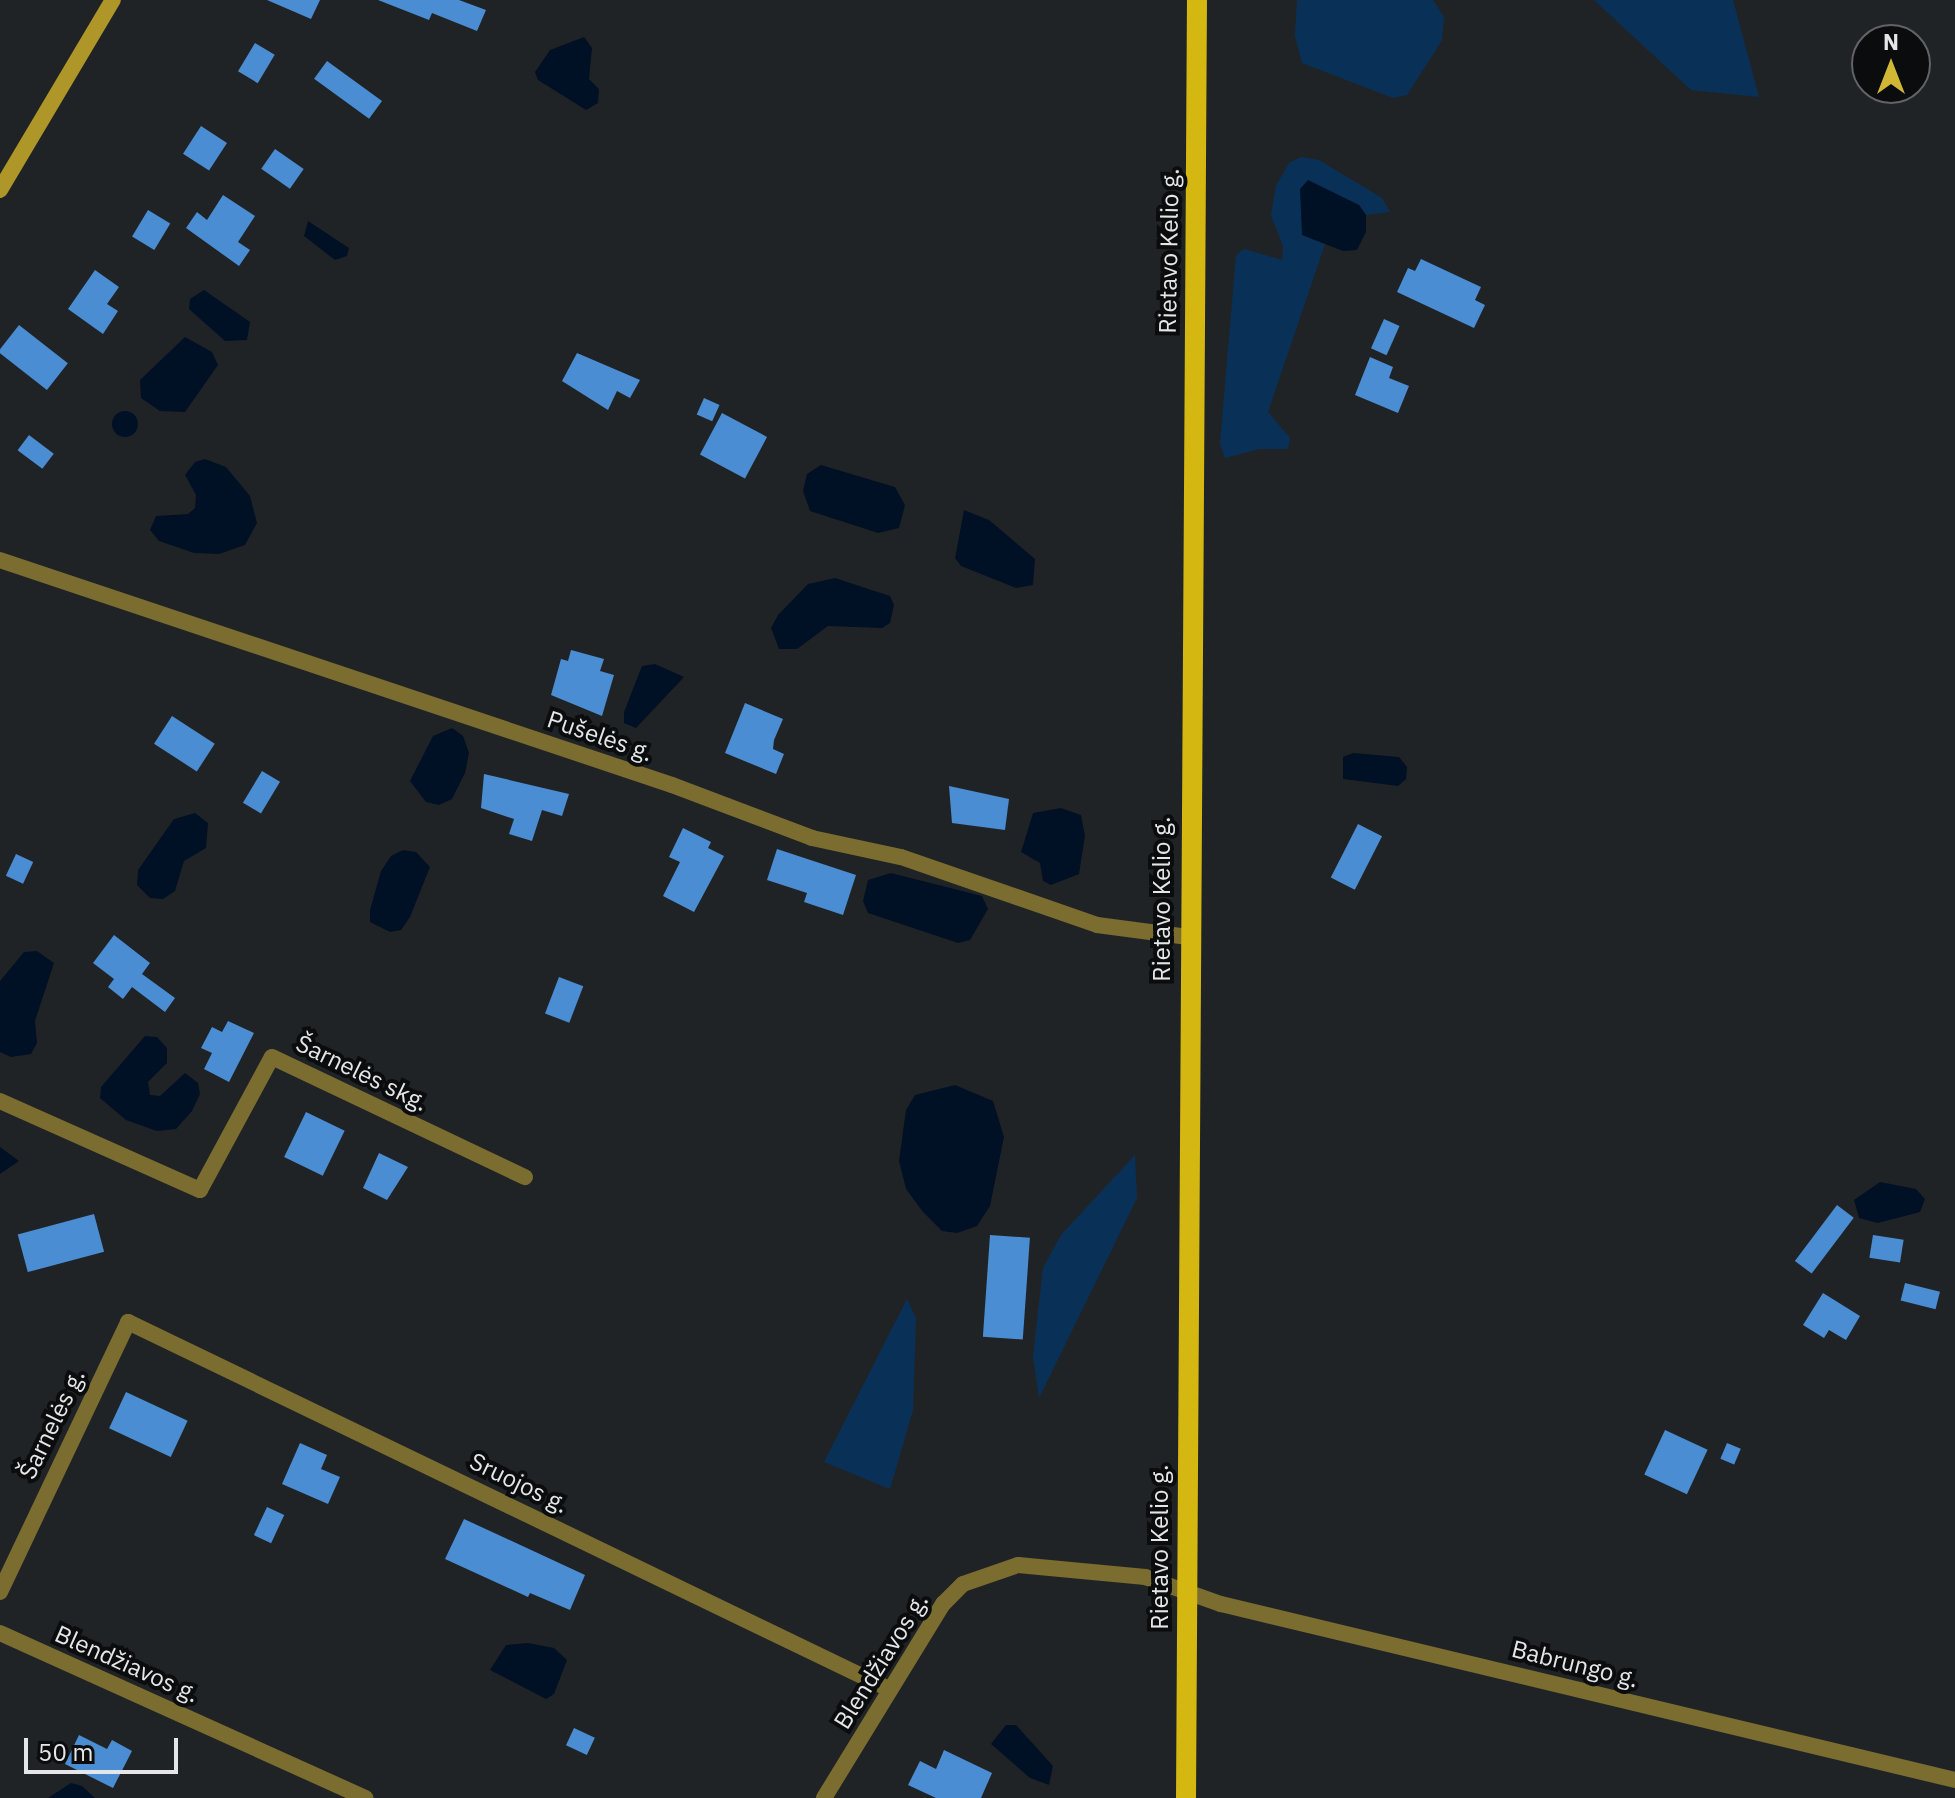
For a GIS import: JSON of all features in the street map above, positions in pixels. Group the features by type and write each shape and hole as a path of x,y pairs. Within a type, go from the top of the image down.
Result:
{"main road":[{"path":"0,190 113,0"},
{"name":"Rietavo Kelio g.","path":"1186,1798 1188,937 1197,0"}],"street":[{"name":"Pušelės g.","path":"0,560 672,785 826,843 901,857 1097,925 1188,937"},
{"name":"Šarnelės skg.","path":"0,1101 200,1190 272,1057 525,1177"},
{"name":"Šarnelės g.","path":"0,1592 128,1322"},
{"name":"Sruojos g.","path":"128,1322 889,1689"},
{"name":"Blendžiavos g.","path":"824,1798 943,1604 963,1584 987,1572 1018,1565 1060,1567 1186,1588"},
{"name":"Babrungo g.","path":"1186,1588 1221,1604 1955,1780"},
{"name":"Blendžiavos g.","path":"0,1633 365,1798"}],"shaded area":[{"path":"1297,0 1433,0 1444,17 1442,40 1407,95 1393,98 1302,63 1295,36"},
{"path":"1594,0 1733,0 1759,97 1691,90"},
{"path":"584,37 592,48 589,79 599,89 598,103 586,110 538,80 535,72 550,50"},
{"path":"1301,157 1319,160 1382,198 1390,212 1366,215 1359,205 1302,235 1325,244 1268,412 1290,438 1288,449 1259,449 1225,458 1220,444 1236,255 1244,249 1282,260 1283,246 1271,215 1276,186 1289,163"},
{"path":"1308,180 1359,205 1366,215 1366,232 1357,250 1343,251 1302,235 1300,189"},
{"path":"308,221 349,248 347,256 335,260 304,236"},
{"path":"204,290 250,322 247,340 225,341 189,309 190,299"},
{"path":"185,337 212,352 218,365 185,412 160,411 141,398 140,380"},
{"path":"125,411 134,415 138,424 134,433 125,437 116,433 112,424 116,415"},
{"path":"205,459 226,467 250,496 257,523 245,545 219,554 194,553 159,541 150,530 156,516 188,514 195,508 196,495 185,475 195,462"},
{"path":"821,465 895,487 905,505 899,528 878,533 810,511 803,491 807,474"},
{"path":"964,510 989,520 1035,559 1033,585 1016,588 961,566 955,558"},
{"path":"835,578 890,596 894,605 890,623 882,628 828,626 797,649 779,649 771,628 778,615 808,584"},
{"path":"655,664 684,677 636,728 624,723 624,712 642,666"},
{"path":"452,728 463,736 469,753 465,773 452,799 439,805 426,802 410,781 433,736"},
{"path":"1353,753 1399,757 1407,767 1406,779 1398,786 1343,779 1343,757"},
{"path":"1061,808 1081,815 1085,836 1079,874 1051,885 1043,881 1040,863 1021,852 1033,813"},
{"path":"195,813 208,823 206,848 184,861 175,891 163,899 150,898 137,885 138,870 174,819"},
{"path":"403,850 416,852 430,867 410,917 401,930 390,932 370,922 370,910 381,871 391,856"},
{"path":"891,873 982,896 988,909 970,940 958,943 868,913 863,901 868,880"},
{"path":"37,951 54,963 35,1021 37,1043 31,1054 11,1057 0,1052 0,981 24,952"},
{"path":"145,1036 157,1037 167,1048 167,1063 148,1082 150,1095 160,1096 185,1073 198,1083 200,1094 192,1111 176,1129 157,1131 126,1120 100,1098 101,1087"},
{"path":"955,1085 993,1101 1004,1137 990,1206 977,1226 957,1233 942,1231 923,1212 906,1189 899,1161 906,1110 915,1095"},
{"path":"0,1147 19,1161 0,1174"},
{"path":"1135,1155 1137,1198 1039,1398 1033,1356 1043,1268 1061,1235"},
{"path":"1880,1182 1916,1189 1925,1199 1920,1212 1878,1223 1859,1218 1854,1200"},
{"path":"907,1299 916,1318 913,1410 890,1489 824,1462"},
{"path":"528,1643 554,1648 567,1660 554,1694 546,1699 490,1670 506,1645"},
{"path":"1006,1725 1016,1725 1053,1766 1049,1785 1030,1778 991,1744"},
{"path":"71,1783 82,1786 95,1798 48,1798"}],"building":[{"path":"267,0 320,0 311,19"},
{"path":"378,0 459,0 486,10 477,31 432,13 429,20"},
{"path":"255,43 275,55 258,83 238,71"},
{"path":"327,61 382,101 369,119 314,79"},
{"path":"201,126 227,143 209,171 183,154"},
{"path":"275,149 304,169 290,189 261,169"},
{"path":"223,195 255,216 238,242 250,250 239,266 186,228 197,212 207,220"},
{"path":"148,210 170,223 154,250 132,237"},
{"path":"1421,259 1481,287 1475,300 1485,305 1474,328 1397,292 1408,268 1415,271"},
{"path":"95,270 119,287 107,304 118,311 103,334 68,309"},
{"path":"1384,319 1400,326 1387,355 1371,348"},
{"path":"19,325 68,363 47,390 0,353"},
{"path":"577,353 640,380 630,398 617,391 608,410 562,381"},
{"path":"1370,357 1393,367 1389,378 1409,386 1398,413 1355,395"},
{"path":"704,398 720,405 712,421 697,414"},
{"path":"722,413 767,437 745,478 700,454"},
{"path":"29,435 54,454 42,469 18,450"},
{"path":"571,650 604,659 600,671 614,675 602,716 551,695 561,659 568,661"},
{"path":"745,703 783,719 774,740 773,749 784,754 776,774 725,753"},
{"path":"172,716 215,744 197,771 154,744"},
{"path":"262,771 280,782 261,814 243,803"},
{"path":"484,774 569,794 562,816 542,810 532,841 509,834 514,819 481,808"},
{"path":"949,786 1009,799 1005,830 952,823"},
{"path":"1358,824 1382,836 1355,890 1331,877"},
{"path":"683,828 711,842 708,848 724,856 694,912 663,896 680,862 669,857"},
{"path":"777,849 856,875 843,915 804,902 807,893 767,880"},
{"path":"16,854 33,862 23,884 6,876"},
{"path":"114,935 150,963 142,974 175,998 165,1012 132,987 123,999 108,987 114,979 93,963"},
{"path":"559,977 583,986 569,1023 545,1013"},
{"path":"228,1021 254,1033 229,1082 204,1069 212,1053 201,1048 212,1027 222,1032"},
{"path":"306,1112 345,1131 323,1176 284,1157"},
{"path":"379,1153 408,1167 387,1200 363,1188"},
{"path":"1837,1205 1854,1218 1812,1274 1795,1261"},
{"path":"94,1214 104,1252 28,1272 18,1234"},
{"path":"990,1235 1030,1238 1023,1340 983,1337"},
{"path":"1873,1235 1904,1240 1900,1263 1869,1258"},
{"path":"1905,1283 1940,1292 1936,1309 1901,1300"},
{"path":"1823,1293 1860,1316 1846,1340 1829,1330 1824,1338 1803,1325"},
{"path":"126,1392 188,1421 171,1457 109,1428"},
{"path":"1665,1430 1708,1450 1687,1494 1644,1474"},
{"path":"300,1443 327,1455 321,1469 340,1477 328,1504 282,1484"},
{"path":"1727,1443 1741,1449 1734,1465 1720,1459"},
{"path":"267,1507 284,1515 271,1543 254,1535"},
{"path":"464,1519 585,1575 570,1610 530,1593 528,1597 445,1559"},
{"path":"574,1728 595,1738 587,1755 566,1745"},
{"path":"79,1735 107,1749 112,1740 132,1751 113,1788 65,1764"},
{"path":"944,1750 992,1773 981,1798 936,1798 908,1785 920,1761 936,1769"}]}
